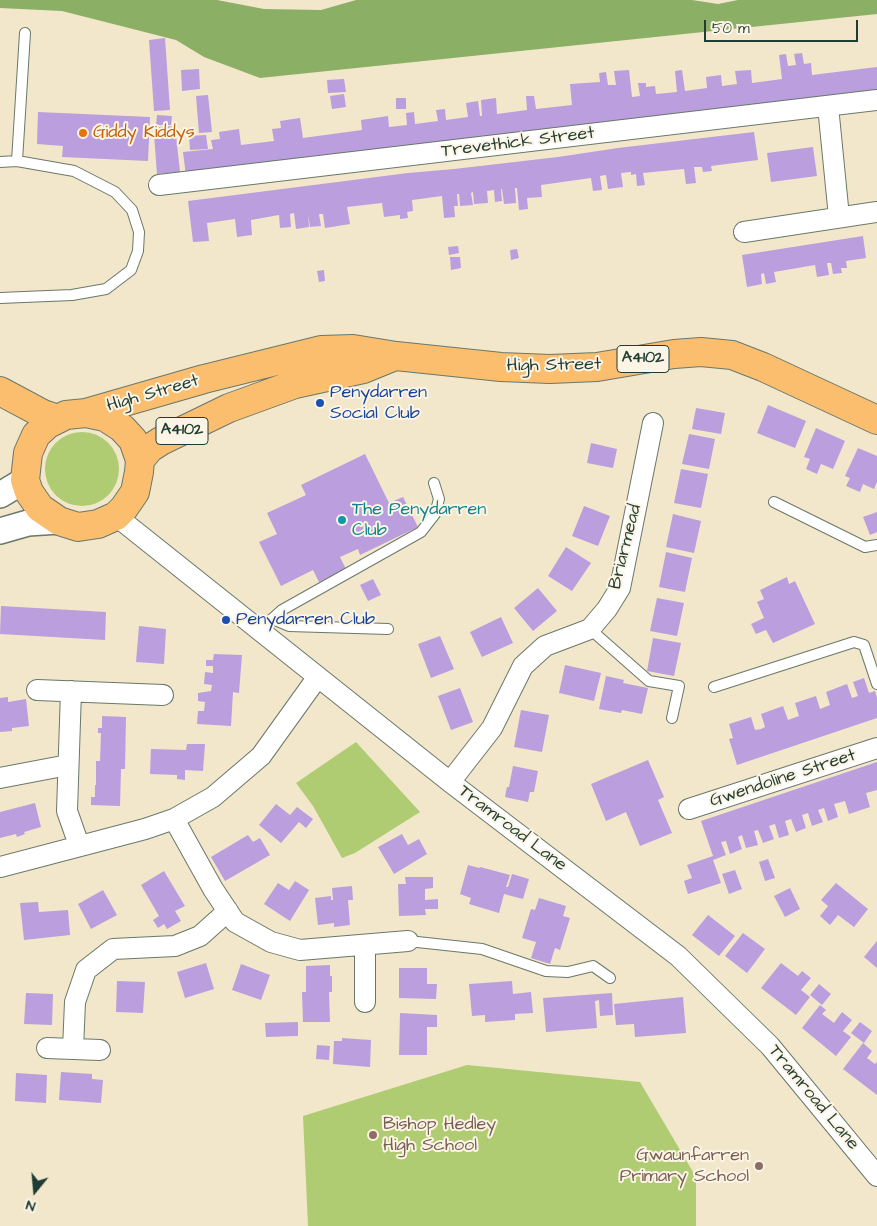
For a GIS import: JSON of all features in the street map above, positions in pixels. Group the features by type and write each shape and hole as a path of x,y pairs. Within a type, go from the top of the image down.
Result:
{"main road":[{"name":"High Street","path":"25,480 28,453 36,435 58,418 321,350 353,349 396,356 501,367 550,369 597,367 674,354 701,352 732,356 763,367 877,420"},
{"name":"High Street","path":"140,460 150,448 161,441 229,408 295,384 363,369 396,356"},
{"path":"0,391 43,414 58,418"},
{"name":"A4102","path":"0,397 13,411 25,433 28,453"},
{"name":"High Street","path":"86,412 105,417 122,428 133,440 140,460"},
{"name":"A4102","path":"116,516 135,492 140,460"},
{"path":"25,480 29,492 40,508 59,522 78,527 98,524 116,516"}],"street":[{"name":"Trevethick Street","path":"159,185 877,100"},
{"path":"828,106 839,217"},
{"path":"744,232 877,212"},
{"name":"Briarmead","path":"450,782 492,728 523,666 545,646 590,629 607,609 620,588 653,423"},
{"path":"0,495 25,480"},
{"name":"Tramroad Lane","path":"116,516 264,623 317,678 678,956 770,1046 877,1176"},
{"path":"0,531 28,523 59,522"},
{"path":"0,867 145,829 174,819 213,797 261,756 317,678"},
{"path":"37,690 163,695"},
{"path":"71,692 67,811 79,846"},
{"name":"Gwendoline Street","path":"689,809 877,748"},
{"path":"0,778 68,765"},
{"path":"174,819 213,889 235,922 271,942 300,950 408,941"},
{"path":"73,1049 75,1002 86,970 113,949 175,946 192,940 200,936 228,911"},
{"path":"365,945 365,1002"},
{"path":"47,1048 100,1050"}],"lane":[{"path":"17,161 25,33"},
{"path":"0,162 17,161 74,171 116,192 132,210 139,232 138,251 131,270 106,289 72,295 0,298"},
{"path":"264,623 282,610 421,532 435,514 439,499 434,483"},
{"path":"774,502 865,547 877,545"},
{"path":"264,623 290,626 388,629"},
{"path":"590,629 649,681 679,686 672,718"},
{"path":"714,687 854,642 864,645 877,684"},
{"path":"408,941 482,949 546,970 568,972 592,966 610,978"}],"green space":[{"path":"0,0 217,0 264,9 321,10 356,0 692,0 718,4 738,0 877,0 877,14 260,78 204,57 176,40 62,11 0,8"},
{"path":"75,432 89,432 103,438 113,448 119,462 117,483 103,500 89,506 75,506 61,500 51,490 45,476 45,462 51,448 61,438"},
{"path":"356,742 420,812 355,853 342,858 313,806 296,783"},
{"path":"467,1065 640,1082 696,1177 696,1226 308,1226 303,1116"}],"building":[{"path":"165,38 170,110 154,111 149,40"},
{"path":"802,53 804,64 811,63 812,75 877,67 877,91 186,176 183,152 213,149 211,140 220,139 219,132 239,129 241,145 274,141 272,129 281,128 280,121 300,118 303,138 362,130 361,120 388,116 389,127 407,125 406,113 414,112 415,124 438,121 436,110 445,109 446,120 468,117 466,103 478,101 480,116 482,116 481,100 496,98 497,114 527,110 526,96 534,96 536,109 572,105 570,84 600,82 599,73 606,72 608,85 616,85 614,71 629,70 632,97 640,96 638,83 646,83 646,87 655,86 656,94 677,92 675,71 682,70 685,91 707,88 706,77 721,75 722,86 737,84 735,71 751,70 752,83 782,79 779,55 786,54 788,66 796,65 794,54"},
{"path":"199,69 200,89 182,91 181,70"},
{"path":"344,79 346,92 328,93 327,80"},
{"path":"344,94 346,107 332,109 330,96"},
{"path":"208,95 212,132 199,133 196,96"},
{"path":"396,98 406,98 406,109 396,109"},
{"path":"38,112 150,117 148,161 62,157 63,146 37,144"},
{"path":"157,115 172,116 171,125 156,125"},
{"path":"175,126 180,172 157,174 154,135 159,134 159,127"},
{"path":"754,132 758,160 711,166 712,171 703,172 702,167 694,167 696,183 686,184 684,169 643,173 645,185 637,186 636,174 631,175 631,172 621,173 623,187 608,189 606,175 600,176 602,190 593,191 591,178 541,185 542,197 527,198 528,209 519,210 517,188 515,188 516,203 504,204 501,189 502,201 495,202 494,190 487,191 488,203 474,204 473,192 471,193 473,205 460,206 459,194 457,194 458,206 454,206 455,217 444,218 442,196 412,200 413,211 407,212 408,218 400,219 400,215 384,217 382,203 347,207 350,224 325,228 323,214 319,214 321,226 310,227 308,214 309,227 296,229 294,213 290,214 291,227 280,228 279,215 251,220 252,235 237,237 235,219 207,223 209,241 193,242 188,201"},
{"path":"206,135 208,149 190,150 189,136"},
{"path":"813,147 817,176 771,182 767,153"},
{"path":"863,236 866,258 846,261 847,268 841,268 842,273 833,274 831,263 827,263 829,275 817,277 815,265 774,272 776,282 766,284 764,273 761,274 762,284 747,287 742,255"},
{"path":"458,246 459,253 449,255 448,247"},
{"path":"517,249 519,258 511,260 510,250"},
{"path":"450,257 460,257 461,268 451,270"},
{"path":"324,270 325,281 319,282 317,271"},
{"path":"768,405 806,421 795,448 757,433"},
{"path":"696,408 725,413 721,434 692,429"},
{"path":"816,428 845,441 833,469 821,464 817,474 806,469 810,459 804,457"},
{"path":"689,434 715,439 709,469 682,464"},
{"path":"591,443 617,449 613,468 587,463"},
{"path":"858,448 877,456 877,482 874,489 863,484 860,492 846,486 850,478 845,476"},
{"name":"The Penydarren Club","path":"365,454 389,503 403,497 418,527 360,555 358,549 340,557 346,569 319,582 313,570 281,586 259,542 277,534 267,513 306,495 301,485"},
{"path":"681,469 708,474 701,508 674,503"},
{"path":"584,506 610,516 598,546 572,536"},
{"path":"877,512 877,532 870,535 863,517"},
{"path":"673,514 701,521 694,553 666,547"},
{"path":"566,547 591,563 572,591 548,576"},
{"path":"666,552 692,558 685,592 659,587"},
{"path":"787,577 789,584 795,581 815,624 773,643 766,630 756,634 751,624 764,618 757,602 764,599 760,590"},
{"path":"373,579 381,595 368,601 360,585"},
{"path":"538,588 557,611 533,631 514,608"},
{"path":"657,598 684,603 677,636 650,631"},
{"path":"1,606 106,612 105,640 0,634"},
{"path":"501,617 513,643 482,657 470,632"},
{"path":"139,626 166,629 164,664 136,662"},
{"path":"440,636 454,669 431,678 418,644"},
{"path":"653,638 681,643 674,676 647,671"},
{"path":"214,654 242,655 239,693 233,692 231,726 197,724 198,711 204,711 205,702 198,701 198,693 211,691 212,685 204,684 205,672 213,673 213,666 206,666 206,660 213,660"},
{"path":"565,665 601,673 594,701 559,693"},
{"path":"606,676 624,680 623,683 648,688 642,714 622,710 621,713 599,709"},
{"path":"864,678 869,693 875,691 877,718 737,765 729,739 733,738 729,724 751,717 755,730 761,729 765,727 761,714 783,706 788,720 799,716 795,703 816,696 820,709 830,705 826,692 847,684 852,698 858,696 853,682"},
{"path":"460,688 473,722 451,730 438,696"},
{"path":"8,697 8,702 26,699 29,726 0,732 0,698"},
{"path":"521,710 549,715 542,752 514,747"},
{"path":"102,716 126,717 125,769 121,769 120,806 91,805 91,797 95,797 96,761 100,761 101,733 98,733 98,728 102,728"},
{"path":"187,744 205,744 203,771 185,770 185,780 177,779 177,775 150,774 151,749 186,750"},
{"path":"648,760 664,797 658,800 672,833 640,846 626,812 606,821 591,784"},
{"path":"877,762 877,790 866,793 870,807 849,814 845,801 834,804 838,817 828,821 824,808 818,810 823,822 812,826 808,813 802,815 806,828 796,832 791,819 785,821 789,835 779,838 775,824 769,826 774,839 763,843 758,830 754,831 758,845 746,848 742,835 738,837 742,849 730,854 726,841 721,842 726,855 713,860 721,883 688,894 684,881 692,878 687,865 713,856 701,821"},
{"path":"513,766 538,771 534,792 530,792 528,802 505,797"},
{"path":"35,803 41,827 24,832 25,834 17,837 16,834 0,838 0,812"},
{"path":"276,804 290,815 297,807 313,819 306,828 299,822 281,843 259,825"},
{"path":"402,834 408,845 419,839 427,854 394,874 378,847"},
{"path":"248,835 253,842 260,838 270,855 225,881 211,857"},
{"path":"768,859 775,878 765,881 759,862"},
{"path":"468,865 510,875 506,887 508,887 512,874 529,879 523,899 504,894 499,913 469,904 471,898 460,894"},
{"path":"735,870 742,889 729,894 722,874"},
{"path":"164,871 185,906 175,911 181,921 167,929 164,924 158,928 153,920 159,916 141,885"},
{"path":"405,877 433,877 433,888 425,889 425,900 438,899 438,909 425,909 426,915 399,916 398,884 406,884"},
{"path":"295,881 309,890 290,921 264,904 278,883 289,890"},
{"path":"836,883 868,909 854,927 838,915 830,925 820,916 828,906 821,900"},
{"path":"352,886 353,900 348,900 350,925 334,927 334,923 318,925 315,898 331,896 331,900 333,900 332,888"},
{"path":"790,888 800,909 785,917 774,896"},
{"path":"103,890 117,915 91,929 78,904"},
{"path":"539,898 566,906 563,916 570,918 560,950 555,948 550,964 531,958 536,942 522,938 531,909 535,910"},
{"path":"38,902 39,912 68,910 70,935 24,940 20,903"},
{"path":"708,915 735,936 719,956 692,935"},
{"path":"743,933 765,949 747,973 725,956"},
{"path":"877,941 877,968 864,957"},
{"path":"206,963 214,989 185,998 177,972"},
{"path":"781,963 798,976 802,971 811,978 801,990 810,997 796,1015 761,988"},
{"path":"241,964 270,975 261,1000 232,990"},
{"path":"330,965 332,992 329,992 330,1022 303,1022 302,992 306,992 306,966"},
{"path":"399,968 427,968 427,984 437,984 436,999 399,998"},
{"path":"117,981 145,982 143,1013 116,1012"},
{"path":"512,981 513,994 531,992 533,1013 515,1014 515,1020 485,1022 485,1015 472,1016 469,984"},
{"path":"819,984 831,994 822,1005 810,995"},
{"path":"26,993 53,994 52,1025 24,1024"},
{"path":"612,993 613,1015 600,1016 599,1000 595,1001 597,1028 546,1032 543,998"},
{"path":"683,997 686,1033 635,1037 634,1024 616,1025 614,1004"},
{"path":"820,1005 826,1010 822,1014 834,1023 842,1012 852,1020 843,1031 851,1037 836,1056 802,1028"},
{"path":"400,1013 437,1015 437,1027 427,1027 427,1055 399,1055"},
{"path":"298,1022 298,1036 266,1037 265,1023"},
{"path":"860,1022 872,1031 864,1043 851,1033"},
{"path":"342,1038 371,1040 370,1067 333,1064 334,1041 342,1041"},
{"path":"863,1043 872,1051 867,1058 875,1064 877,1062 877,1095 843,1069"},
{"path":"317,1045 330,1046 329,1060 316,1059"},
{"path":"61,1072 92,1074 92,1079 103,1080 101,1103 59,1100"},
{"path":"16,1073 47,1075 46,1103 15,1101"}],"place":[{"name":"Giddy Kiddys","path":"83,133"},
{"name":"Penydarren Social Club","path":"320,403"},
{"name":"The Penydarren Club","path":"342,520"},
{"name":"Penydarren Club","path":"226,620"},
{"name":"Bishop Hedley High School","path":"373,1135"},
{"name":"Gwaunfarren Primary School","path":"759,1166"}]}
